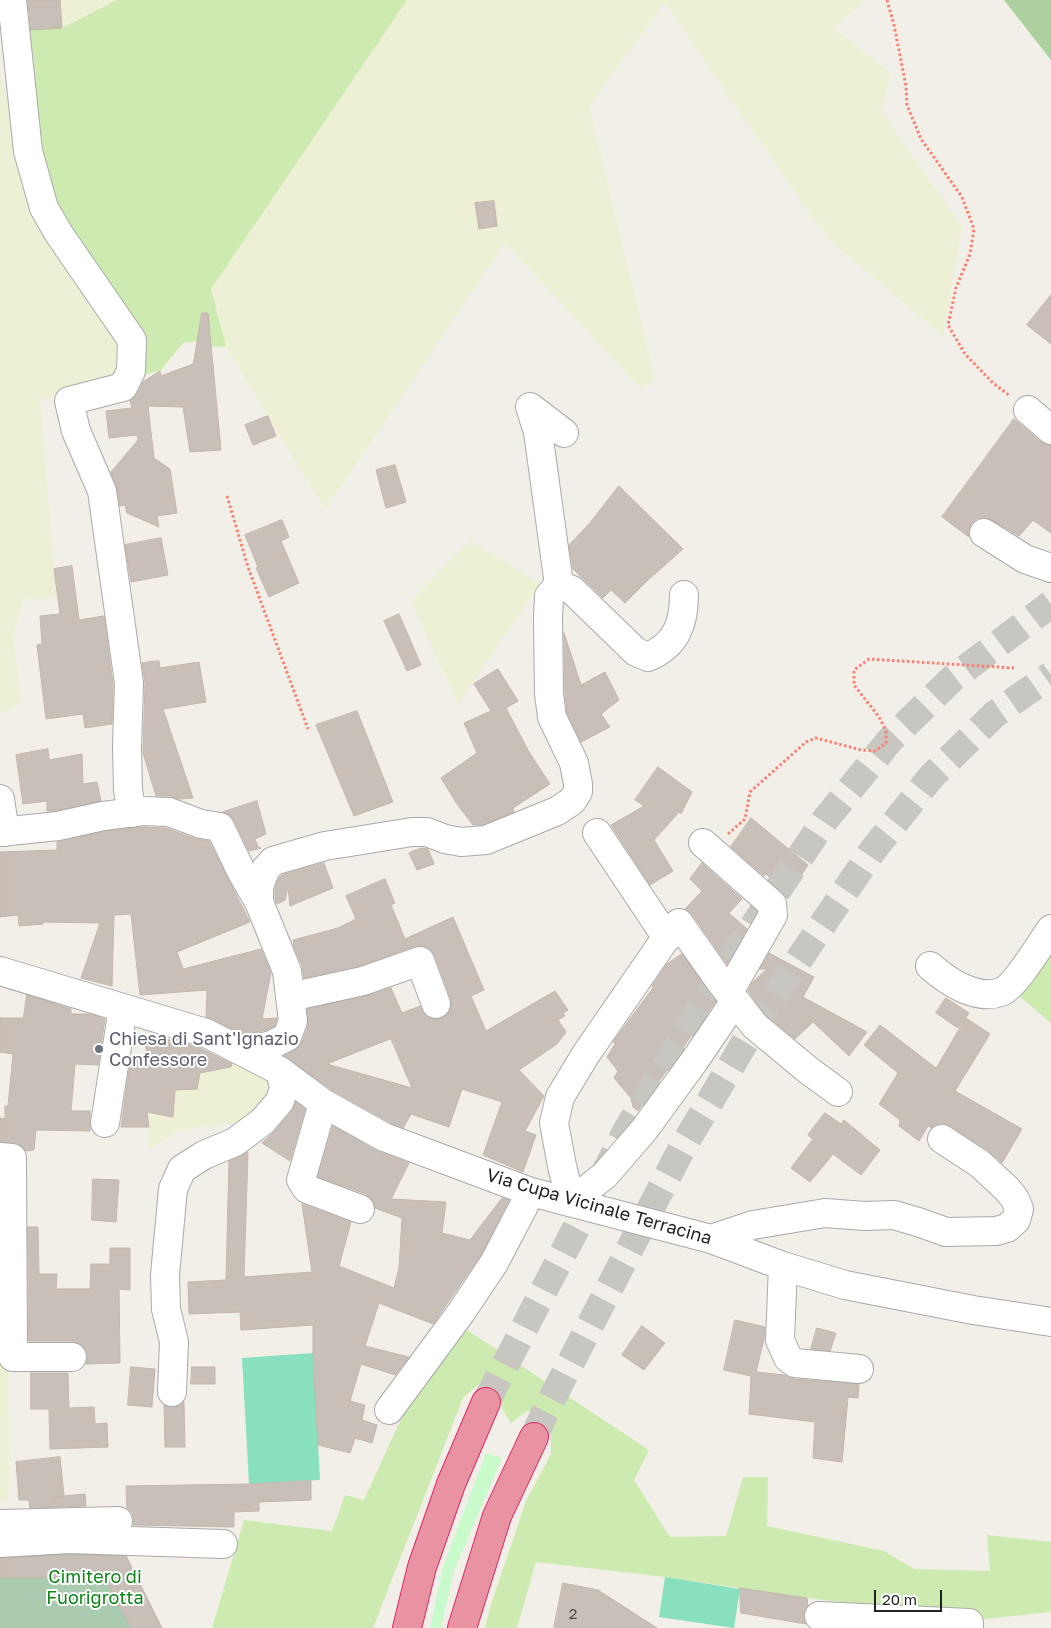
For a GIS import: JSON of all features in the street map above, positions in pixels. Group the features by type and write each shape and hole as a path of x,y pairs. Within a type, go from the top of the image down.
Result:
{"highway":[{"path":"407,1628 422,1567 451,1484 486,1402"},
{"path":"462,1628 465,1613 497,1516 534,1437"}],"street":[{"path":"12,0 28,151 44,208 59,234 132,340 131,371 123,388 69,401 76,431 102,492 129,683 127,747 128,790 132,813"},
{"path":"559,585 538,432 530,407 564,433"},
{"path":"1028,410 1051,430"},
{"path":"984,532 1025,559 1051,568"},
{"path":"260,902 259,887 264,870 273,861 325,846 412,832 427,832 445,839 461,842 486,840 557,811 572,802 578,792 574,762 552,717 549,694 549,596 559,585"},
{"path":"559,585 572,590 636,652 648,657 659,652 671,642 678,629 684,610 684,595"},
{"path":"0,798 3,832 58,826 103,816 143,811 169,812 201,824 220,827 241,871 260,902 287,971 290,997 292,1021 287,1037 271,1045 243,1052"},
{"path":"597,833 667,938"},
{"path":"703,843 772,904 773,915 732,996 695,1060 644,1130 605,1175 571,1202 554,1123 560,1098 586,1054 667,938 679,924 732,996 755,1026 838,1092"},
{"path":"930,966 945,979 964,989 985,994 1001,992 1014,981 1051,929"},
{"path":"290,997 363,982 420,961 436,1004"},
{"name":"Via Cupa Vicinale Terracina","path":"0,971 206,1033 280,1071 323,1103 384,1137 531,1192 711,1239 783,1266 845,1285 1051,1322"},
{"path":"105,1123 123,1008"},
{"path":"172,1392 174,1342 166,1309 166,1275 174,1189 182,1169 204,1155 235,1142 263,1121 280,1101 284,1087 280,1071"},
{"path":"323,1103 301,1180 306,1189 360,1210"},
{"path":"711,1239 753,1225 825,1213 865,1216 894,1215 946,1232 996,1231 1007,1228 1016,1220 1019,1209 1015,1199 980,1164 942,1138"},
{"path":"0,1157 12,1158 13,1357 72,1356"},
{"path":"389,1410 462,1311 494,1263 531,1192"},
{"path":"783,1266 780,1340 788,1358 796,1362 859,1369"},
{"path":"0,1524 118,1521"},
{"path":"0,1543 69,1539 223,1544"},
{"path":"819,1616 969,1623 969,1628"}],"path":[{"path":"886,0 894,25 906,86 907,105 921,139 962,197 974,229 970,254 956,288 948,325 965,354 993,383 1028,410"},
{"path":"227,496 248,567 308,729"},
{"path":"703,843 722,839 745,819 750,792 806,742 816,738 861,750 875,751 886,743 886,730 879,717 854,685 854,670 869,659 1014,668"}],"green space":[{"path":"60,0 117,0 62,28"},
{"path":"117,0 407,0 211,289 226,347 211,346 197,341 183,343 160,371 137,376 50,204 19,31 62,28"},
{"path":"406,0 866,0 833,28 890,72 882,113 962,227 943,336 828,239 665,2 589,106 655,380 641,389 505,243 325,510 226,347 210,289 288,171"},
{"path":"1004,0 1051,0 1051,60"},
{"path":"0,68 12,125 54,251 122,347 120,380 40,400 54,569 58,596 23,600 13,635 21,703 0,714"},
{"path":"470,540 540,584 458,704 411,601"},
{"path":"1051,944 1051,1023 1018,995"},
{"path":"234,1053 272,1072 270,1100 241,1122 177,1131 148,1150 149,1127 147,1112 173,1117 175,1090 200,1073 231,1067"},
{"path":"0,1243 7,1243 8,1501 0,1500"},
{"path":"461,1326 649,1450 634,1480 670,1537 726,1536 743,1477 768,1477 767,1526 884,1551 914,1569 990,1571 987,1535 1051,1542 1051,1612 985,1619 807,1598 665,1577 536,1562 517,1628 485,1628 492,1601 526,1501 551,1454 551,1426 545,1412 527,1411 511,1423 502,1409 493,1388 482,1381 463,1398 373,1628 212,1628 244,1520 332,1531 345,1495 364,1500 402,1417"},
{"path":"313,1353 320,1480 249,1484 242,1358"},
{"path":"486,1453 502,1458 454,1571 441,1628 430,1628 443,1567"},
{"name":"Cimitero di Fuorigrotta","path":"121,1545 162,1628 0,1628 0,1552"},
{"path":"665,1577 740,1589 734,1628 659,1617"}],"building":[{"path":"28,0 60,0 62,28 31,30"},
{"path":"494,201 497,226 479,229 475,203"},
{"path":"1051,295 1051,344 1027,325"},
{"path":"202,313 208,313 221,450 190,452 183,407 148,406 154,458 170,469 177,513 157,516 159,527 127,513 125,505 120,506 111,472 138,440 137,435 109,438 106,411 132,408 130,401 137,394 143,382 160,371 161,376 193,364"},
{"path":"268,416 276,436 253,445 245,425"},
{"path":"1014,419 1041,442 1051,445 1051,533 1033,520 1019,536 984,517 976,519 971,524 968,532 969,537 942,517"},
{"path":"395,465 406,502 386,508 376,470"},
{"path":"619,486 683,549 625,603 611,590 603,598 573,569 569,545 589,524"},
{"path":"282,520 289,537 281,541 299,583 269,597 256,568 258,567 245,535"},
{"path":"161,538 168,575 131,582 125,545"},
{"path":"72,566 79,620 104,616 113,684 112,724 85,728 83,714 46,719 37,645 42,644 40,616 60,614 54,569"},
{"path":"399,614 421,665 407,671 384,621"},
{"path":"564,633 581,685 605,672 619,700 601,714 610,727 581,742 567,713"},
{"path":"159,661 160,668 199,662 206,702 163,709 193,798 179,799 170,796 156,796 143,753 145,683 142,663"},
{"path":"498,669 518,701 506,708 529,752 550,784 513,808 514,812 482,825 473,825 441,778 477,753 464,723 491,711 474,684"},
{"path":"357,711 393,802 354,816 316,725"},
{"path":"48,749 49,760 82,754 83,784 97,782 101,801 54,811 47,811 47,801 23,804 16,755"},
{"path":"658,767 692,792 681,814 679,812 654,840 673,871 650,885 611,825 644,806 635,800"},
{"path":"257,801 266,834 255,839 258,847 261,848 249,851 234,820 230,815 223,812"},
{"path":"751,818 808,865 789,894 766,874 764,876 731,847"},
{"path":"144,827 166,828 196,839 209,841 250,922 177,952 183,969 261,949 271,973 262,1019 277,1018 275,1026 245,1035 206,1017 207,990 140,995 131,914 114,915 112,986 81,978 100,923 43,922 43,924 19,926 18,915 0,917 0,852 57,850 57,842 106,831"},
{"path":"422,848 428,849 434,864 417,870 409,853"},
{"path":"324,863 333,888 290,906 288,887 285,900 277,904 275,890 277,882 282,875"},
{"path":"702,863 742,899 729,913 747,929 727,964 692,914 685,909 702,891 690,879"},
{"path":"385,879 395,903 391,905 405,939 453,917 484,990 471,996 486,1031 555,991 568,1010 563,1013 565,1016 558,1020 566,1032 557,1044 519,1070 544,1096 525,1131 536,1135 523,1172 483,1155 502,1102 462,1089 449,1127 411,1114 403,1128 332,1090 284,1056 294,1051 302,1042 308,1026 307,1009 366,996 391,988 402,1013 420,1006 426,1016 433,1019 442,1018 448,1014 451,999 435,956 430,949 423,946 415,946 359,966 304,978 302,965 293,940 338,928 356,919 346,896","holes":["391,1039 412,1088 327,1064"]},
{"path":"769,953 814,977 803,997 867,1032 849,1056 813,1022 795,1039 766,1015 748,991 752,983 767,969 760,969"},
{"path":"682,954 716,1001 638,1111 633,1107 631,1098 614,1078 618,1071 607,1057 615,1044 613,1042 653,988 652,986 667,964"},
{"path":"27,995 71,1009 71,1014 90,1014 105,1019 98,1065 75,1064 71,1111 90,1111 90,1131 36,1130 34,1150 26,1151 20,1145 0,1142 0,1118 5,1119 5,1106 8,1106 13,1054 0,1052 0,1018 23,1018"},
{"path":"946,998 969,1013 958,1028 936,1013"},
{"path":"966,1018 990,1034 955,1091 1022,1129 1002,1163 989,1151 950,1126 942,1123 932,1128 928,1126 919,1141 899,1126 900,1120 879,1104 898,1073 864,1045 880,1025 936,1068"},
{"path":"145,1036 177,1041 200,1048 232,1064 231,1067 200,1073 197,1089 175,1090 173,1117 147,1112 149,1127 121,1127 131,1057 147,1058"},
{"path":"296,1102 305,1109 290,1161 262,1143 292,1111"},
{"path":"825,1113 841,1124 844,1120 880,1150 861,1175 833,1154 810,1182 791,1168 813,1139 808,1135"},
{"path":"333,1126 377,1151 409,1163 391,1199 446,1202 442,1233 470,1240 502,1198 509,1200 481,1255 433,1324 379,1303 365,1346 409,1357 395,1375 361,1364 350,1401 365,1405 362,1420 377,1425 372,1443 355,1438 350,1453 318,1445 313,1325 241,1330 240,1312 189,1314 188,1282 226,1280 229,1161 248,1152 244,1277 312,1272 302,1204 351,1222 339,1266 394,1288 399,1268 402,1218 375,1208 372,1200 366,1194 318,1177"},
{"path":"93,1179 119,1180 116,1222 92,1220"},
{"path":"28,1227 38,1227 39,1274 57,1274 56,1289 90,1289 91,1264 110,1264 110,1248 130,1248 130,1290 119,1289 120,1363 86,1364 88,1357 86,1350 80,1344 72,1341 29,1341"},
{"path":"735,1320 765,1327 756,1372 784,1375 794,1379 859,1384 858,1398 848,1397 842,1462 813,1458 815,1422 749,1414 751,1376 724,1370"},
{"path":"642,1326 665,1343 644,1370 622,1355"},
{"path":"817,1328 836,1333 830,1351 811,1349"},
{"path":"131,1367 155,1369 152,1407 128,1405"},
{"path":"192,1367 215,1367 215,1384 191,1384"},
{"path":"31,1373 68,1373 69,1408 94,1407 95,1424 107,1423 108,1447 50,1449 49,1409 31,1409"},
{"path":"184,1402 185,1447 165,1447 164,1405 172,1408"},
{"path":"60,1457 64,1496 85,1494 86,1506 30,1508 29,1500 19,1500 16,1462"},
{"path":"311,1481 311,1500 259,1502 259,1511 234,1512 234,1527 133,1525 132,1513 127,1508 126,1486"},
{"path":"69,1555 126,1556 162,1628 131,1628 105,1578 0,1578 0,1558"},
{"path":"563,1583 598,1590 657,1628 554,1628"},
{"path":"740,1588 807,1598 808,1606 803,1616 806,1624 741,1613"}],"tunnel":[{"path":"486,1402 628,1128 729,962 825,820 890,740 953,678 1051,604"},
{"path":"534,1437 545,1412 681,1150 760,1017 873,850 931,777 995,714 1051,675"}],"place":[{"name":"Chiesa di Sant'Ignazio Confessore","path":"99,1049"}]}
